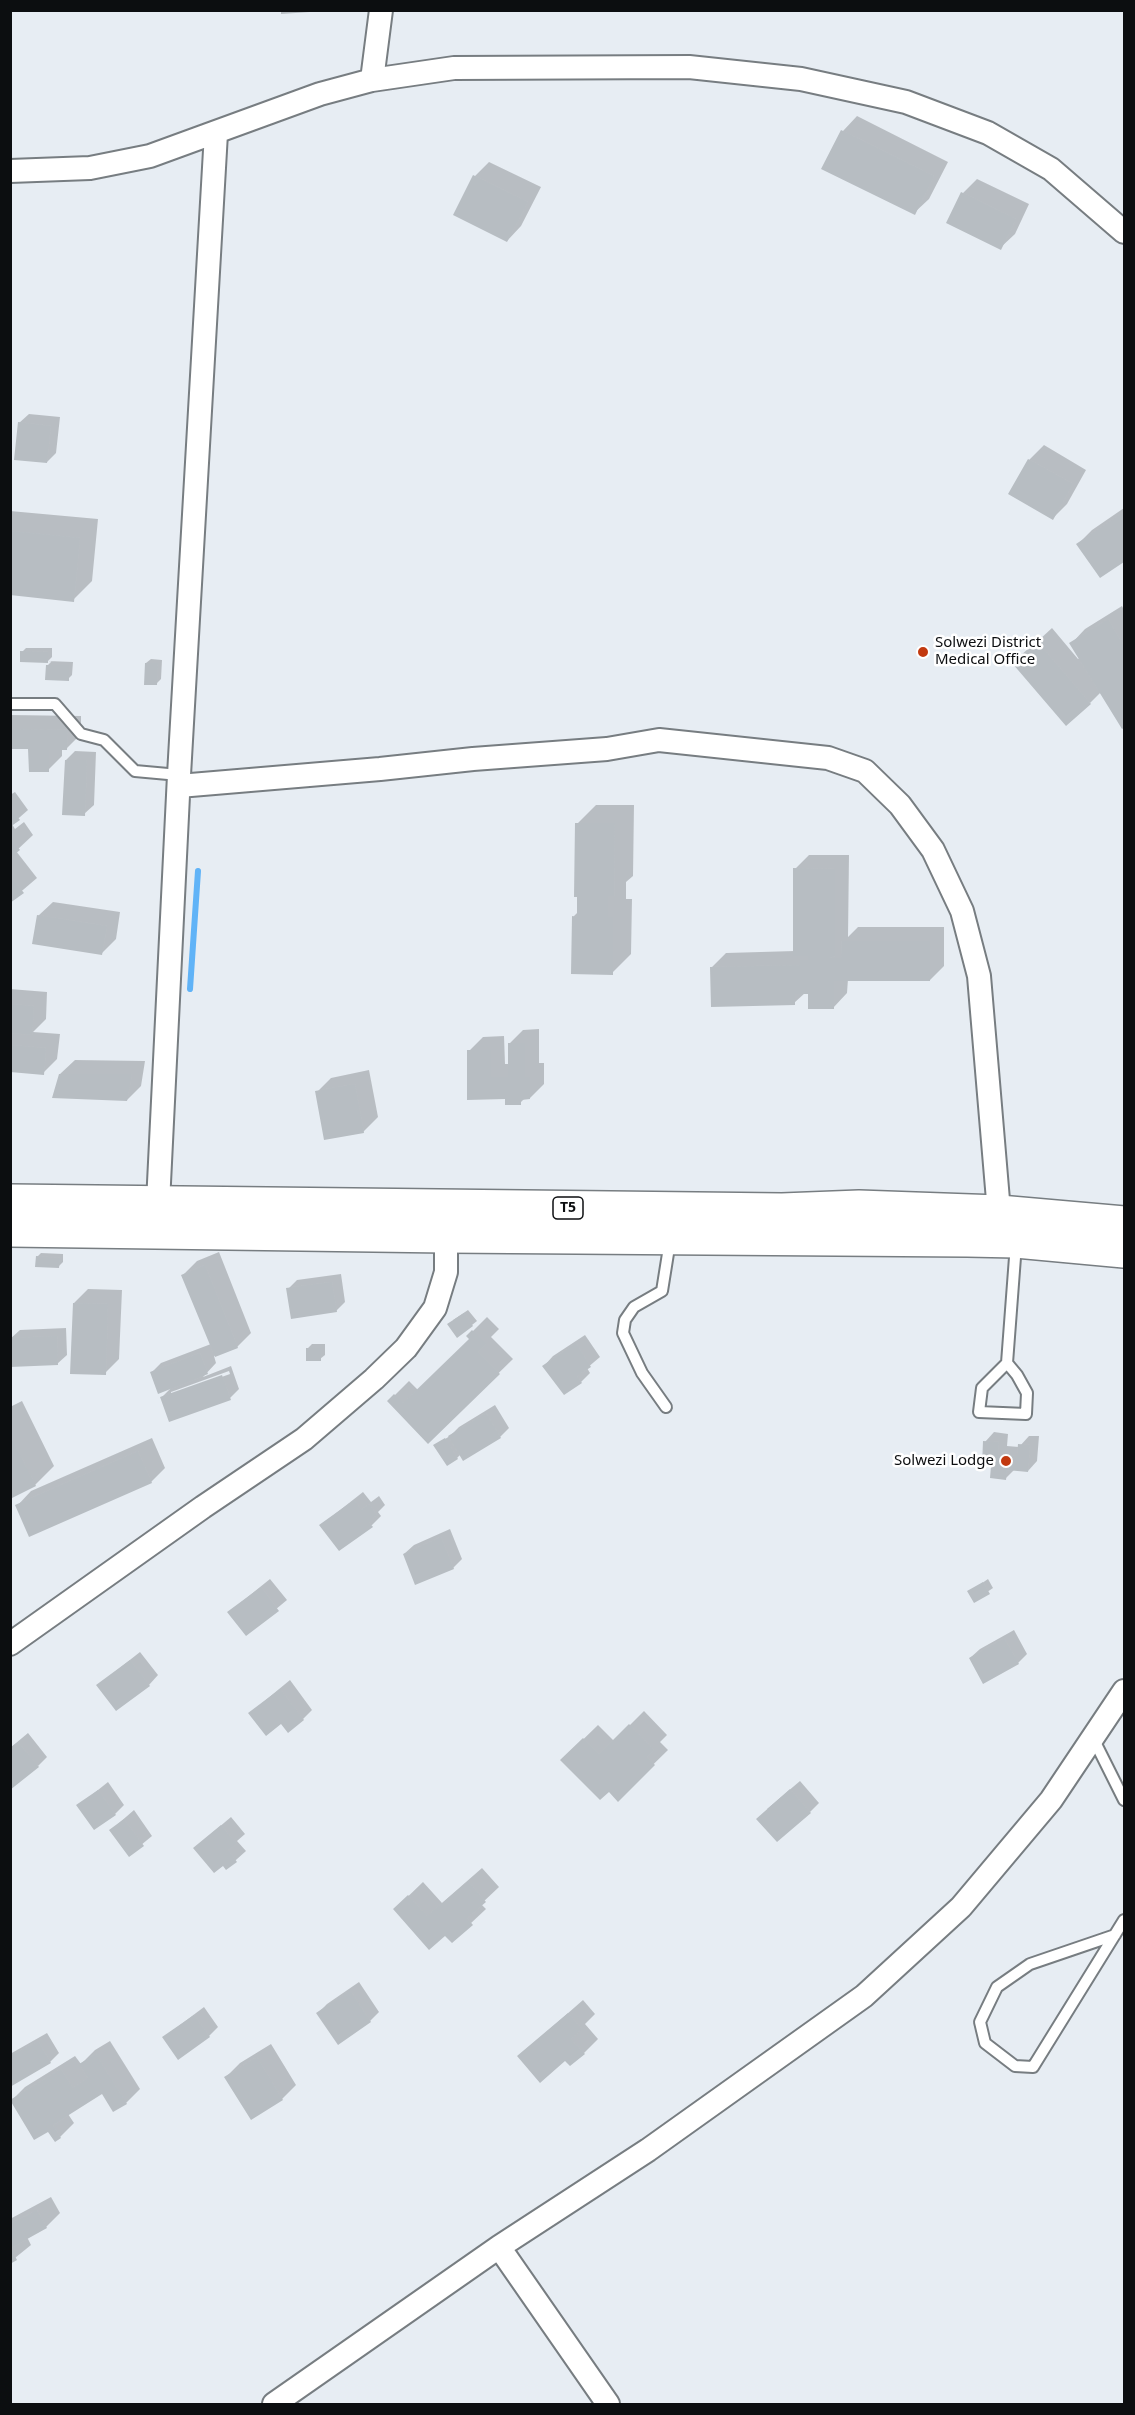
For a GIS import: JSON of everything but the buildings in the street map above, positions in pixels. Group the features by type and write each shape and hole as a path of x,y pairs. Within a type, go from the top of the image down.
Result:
{"highway":[{"name":"T5","path":"10,1201 158,1203 672,1223 1016,1241 1125,1251"},
{"name":"T5","path":"10,1230 446,1236 672,1223 783,1210 859,1207 999,1212 1125,1223"}],"street":[{"path":"372,80 381,10"},
{"path":"10,171 90,168 150,156 320,94 372,80 454,68 689,67 801,79 906,102 988,133 1051,169 1125,232"},
{"path":"158,1203 179,780 216,133"},
{"path":"179,780 380,769 473,759 607,750 659,741 828,758 865,771 900,805 933,850 962,911 979,976 999,1212"},
{"path":"10,1644 203,1507 304,1439 374,1379 406,1348 435,1308 446,1272 446,1236"},
{"path":"274,2404 499,2247 648,2150 864,1996 961,1907 1051,1800 1125,1691"},
{"path":"499,2247 608,2404"}],"lane":[{"path":"10,704 56,704 81,734 104,740 135,771 179,780"},
{"path":"666,1407 642,1372 623,1333 625,1320 634,1307 662,1292 672,1223"},
{"path":"1007,1363 1027,1393 1026,1414 979,1412 982,1388 1007,1363 1016,1241"},
{"path":"1093,1737 1125,1800"},
{"path":"1115,1935 1030,1964 997,1987 980,2022 986,2043 1015,2066 1033,2067 1125,1920"}],"waterway":[{"path":"190,989 198,871"}],"place":[{"name":"Solwezi District Medical Office","path":"923,652"},
{"name":"Solwezi Lodge","path":"1006,1461"}]}
